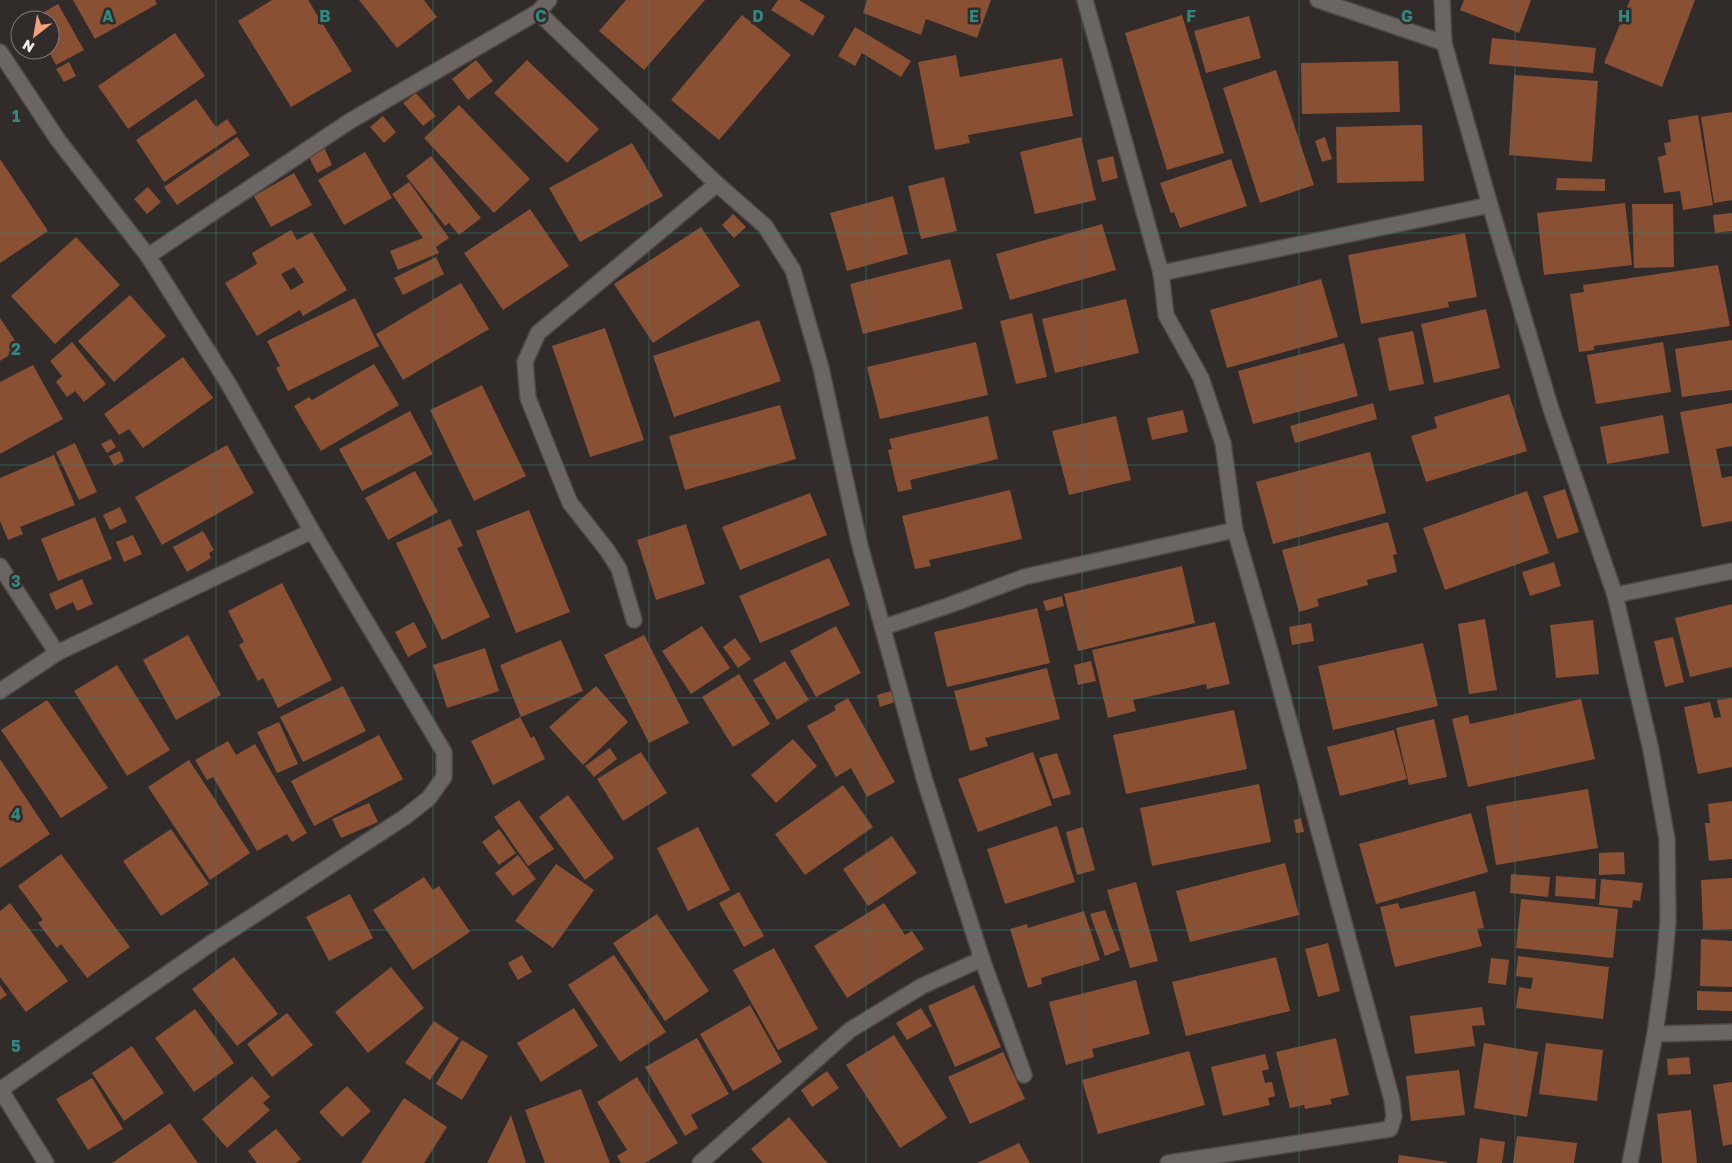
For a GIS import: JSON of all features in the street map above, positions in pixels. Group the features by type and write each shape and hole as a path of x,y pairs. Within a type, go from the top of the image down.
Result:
{"street":[{"path":"148,256 350,121 538,12 549,0"},
{"path":"1085,0 1161,273 1166,315 1201,378 1224,442 1235,530 1271,654 1392,1100 1394,1117 1390,1129 1168,1163"},
{"path":"1318,0 1444,43"},
{"path":"1442,0 1444,43 1490,204 1551,409 1615,595 1651,750 1667,840 1668,921 1655,1034 1630,1163"},
{"path":"538,12 717,184 766,226 793,270 820,368 859,542 884,627 924,778 982,959 1024,1075"},
{"path":"0,52 58,140 148,256 228,383 312,531 444,752 444,777 429,798 405,817 213,942 0,1090 46,1163"},
{"path":"634,620 619,569 607,550 570,503 528,398 525,362 538,334 717,184"},
{"path":"1161,273 1490,204"},
{"path":"884,627 1024,577 1235,530"},
{"path":"0,692 57,652 312,531"},
{"path":"0,566 57,652"},
{"path":"1615,595 1732,571"},
{"path":"700,1163 718,1145 850,1030 922,986 982,959"},
{"path":"1655,1034 1732,1032"}],"building":[{"path":"73,0 155,0 157,4 95,39"},
{"path":"272,0 308,0 352,71 291,107 238,21"},
{"path":"359,0 424,0 437,17 397,48"},
{"path":"626,0 705,0 644,70 599,31"},
{"path":"778,0 799,0 825,16 813,36 771,10"},
{"path":"867,0 991,0 977,38 926,19 921,35 863,13"},
{"path":"1464,0 1531,0 1519,33 1460,10"},
{"path":"1630,0 1695,0 1662,87 1604,63"},
{"path":"58,4 84,50 56,65 53,60 60,60 60,10 48,10"},
{"path":"742,15 791,55 719,140 671,100"},
{"path":"1182,15 1224,153 1167,170 1125,33"},
{"path":"1249,16 1261,58 1206,73 1194,31"},
{"path":"855,27 911,61 901,77 862,53 855,66 838,56"},
{"path":"175,33 205,76 128,129 98,86"},
{"path":"1492,38 1596,48 1593,73 1489,64"},
{"path":"956,55 960,77 1062,58 1073,116 968,135 970,143 935,150 918,62"},
{"path":"476,60 493,81 468,100 452,79"},
{"path":"527,60 599,129 567,163 494,93"},
{"path":"1398,61 1400,112 1302,114 1301,63"},
{"path":"69,62 76,76 64,82 56,69"},
{"path":"1276,70 1314,185 1260,203 1223,88"},
{"path":"1514,75 1598,81 1592,162 1509,155"},
{"path":"416,93 436,116 423,126 403,103"},
{"path":"196,99 216,127 227,119 237,133 164,182 136,140"},
{"path":"459,105 530,179 494,213 424,138"},
{"path":"1732,112 1732,200 1714,203 1701,117"},
{"path":"1698,115 1713,205 1683,210 1680,191 1664,193 1658,157 1666,155 1664,143 1671,142 1668,120"},
{"path":"383,116 396,132 384,143 370,127"},
{"path":"1422,125 1424,181 1337,183 1336,127"},
{"path":"237,137 250,155 177,205 164,187"},
{"path":"1081,137 1096,200 1035,214 1020,152"},
{"path":"1325,137 1332,159 1322,162 1315,141"},
{"path":"632,143 663,196 580,242 549,188"},
{"path":"323,145 332,165 317,173 307,153"},
{"path":"365,152 392,198 344,225 318,180"},
{"path":"431,156 481,218 459,235 449,223 445,226 406,176"},
{"path":"1113,156 1118,178 1102,182 1097,160"},
{"path":"0,159 48,231 0,263"},
{"path":"1231,159 1247,206 1180,228 1174,212 1171,213 1160,183"},
{"path":"294,173 312,205 271,227 254,196"},
{"path":"944,177 957,231 921,239 908,186"},
{"path":"1557,178 1605,179 1605,191 1556,190"},
{"path":"409,182 449,238 436,247 439,253 398,270 390,251 423,238 392,194"},
{"path":"148,187 161,202 147,214 134,199"},
{"path":"893,196 908,254 847,271 830,213"},
{"path":"1625,203 1632,265 1544,275 1537,213"},
{"path":"1632,204 1673,204 1674,267 1634,268"},
{"path":"530,209 569,266 503,310 464,253"},
{"path":"1732,213 1732,231 1715,233 1713,215"},
{"path":"733,214 746,227 734,238 722,225"},
{"path":"1102,224 1116,270 1010,300 996,254"},
{"path":"701,227 740,286 653,343 614,284"},
{"path":"291,230 297,240 312,232 347,290 303,316 300,310 257,336 225,283 257,264 252,253","holes":["294,267 304,282 291,290 281,274"]},
{"path":"1465,233 1477,297 1448,302 1449,307 1361,324 1348,255"},
{"path":"76,237 120,285 55,344 11,296"},
{"path":"436,257 444,274 403,295 394,278"},
{"path":"950,259 963,309 863,334 850,284"},
{"path":"1718,265 1730,326 1594,346 1594,350 1579,352 1570,294 1584,292 1583,285"},
{"path":"1321,279 1338,337 1227,368 1210,310"},
{"path":"461,283 489,329 403,380 376,334"},
{"path":"130,295 166,336 114,382 78,341"},
{"path":"355,298 379,346 288,391 276,368 280,366 267,341"},
{"path":"1126,299 1139,353 1055,373 1042,319"},
{"path":"1486,309 1500,368 1434,383 1421,324"},
{"path":"1032,313 1047,377 1016,384 1000,321"},
{"path":"0,318 20,348 0,361"},
{"path":"759,320 781,381 674,417 653,356"},
{"path":"605,328 644,440 590,457 552,346"},
{"path":"1413,331 1424,384 1389,391 1378,338"},
{"path":"1732,340 1732,390 1682,397 1675,349"},
{"path":"72,342 106,384 84,402 75,391 67,397 56,382 62,376 50,361"},
{"path":"976,342 988,395 880,419 867,367"},
{"path":"1663,342 1671,392 1596,404 1587,355"},
{"path":"1344,343 1358,396 1253,424 1238,371"},
{"path":"183,357 213,398 143,448 129,429 119,435 104,414"},
{"path":"374,364 399,405 321,451 294,406 309,397 312,400"},
{"path":"33,365 63,419 0,454 0,382"},
{"path":"482,385 526,476 474,501 430,410"},
{"path":"1509,394 1527,451 1426,482 1411,436 1437,428 1434,417"},
{"path":"1373,403 1377,419 1295,443 1290,426"},
{"path":"1732,403 1732,446 1716,449 1722,478 1732,476 1732,521 1702,527 1680,412"},
{"path":"780,405 796,459 685,490 669,436"},
{"path":"1183,410 1188,432 1152,440 1147,418"},
{"path":"410,411 433,454 362,491 339,449"},
{"path":"1663,415 1669,453 1607,464 1600,427"},
{"path":"988,416 998,459 910,480 912,489 898,492 888,450 892,449 889,439"},
{"path":"1116,416 1131,480 1069,495 1052,431"},
{"path":"111,439 116,447 107,453 101,444"},
{"path":"75,443 97,492 79,500 56,452"},
{"path":"227,445 254,493 162,545 135,497"},
{"path":"120,451 124,461 114,466 109,456"},
{"path":"1370,452 1386,513 1273,544 1256,482"},
{"path":"54,455 75,505 20,527 23,534 8,540 0,521 0,478"},
{"path":"415,471 438,512 388,540 365,498"},
{"path":"1565,489 1579,532 1557,539 1543,496"},
{"path":"1010,490 1022,539 929,560 931,566 915,569 902,516"},
{"path":"1527,491 1549,553 1445,590 1423,528"},
{"path":"810,493 827,535 740,570 722,527"},
{"path":"120,507 127,522 110,530 103,515"},
{"path":"529,510 570,612 516,633 476,531"},
{"path":"95,517 112,559 58,581 41,539"},
{"path":"450,519 463,546 457,548 490,617 442,640 396,543"},
{"path":"1388,522 1397,554 1393,555 1397,572 1367,580 1368,585 1317,599 1319,606 1299,612 1282,550"},
{"path":"686,524 705,584 656,600 637,540"},
{"path":"203,531 214,550 209,553 211,558 187,572 173,547"},
{"path":"133,535 142,554 124,562 116,542"},
{"path":"829,558 850,605 760,643 739,596"},
{"path":"1554,562 1561,586 1530,596 1522,572"},
{"path":"1182,566 1195,623 1078,651 1064,594"},
{"path":"82,579 93,604 77,611 73,602 56,610 49,594"},
{"path":"282,583 332,680 278,708 263,678 258,681 239,645 244,642 228,611"},
{"path":"1062,596 1064,606 1046,611 1043,601"},
{"path":"1732,604 1732,667 1690,677 1675,618"},
{"path":"1037,608 1050,663 947,687 934,632"},
{"path":"1485,619 1497,690 1469,694 1458,624"},
{"path":"1593,620 1599,674 1556,678 1550,625"},
{"path":"414,622 427,647 408,657 395,632"},
{"path":"1215,622 1230,684 1207,689 1206,684 1133,700 1136,711 1108,718 1092,650"},
{"path":"1311,623 1314,641 1292,645 1289,627"},
{"path":"702,626 730,668 691,694 662,651"},
{"path":"836,626 861,673 816,697 790,651"},
{"path":"188,635 221,695 176,720 143,660"},
{"path":"644,635 689,723 649,743 604,655"},
{"path":"1673,637 1684,682 1665,687 1654,641"},
{"path":"735,638 751,659 738,668 723,647"},
{"path":"561,640 583,691 521,717 500,665"},
{"path":"1423,643 1438,706 1333,730 1318,666"},
{"path":"485,648 499,691 447,708 433,665"},
{"path":"785,661 809,700 777,720 753,680"},
{"path":"1091,661 1096,681 1078,685 1074,665"},
{"path":"117,665 170,750 127,776 74,691"},
{"path":"1047,668 1060,719 985,738 988,746 970,751 954,691"},
{"path":"739,674 770,724 733,747 702,697"},
{"path":"343,686 366,731 303,762 280,717"},
{"path":"596,686 628,722 583,765 549,727"},
{"path":"895,690 898,701 880,707 877,695"},
{"path":"848,698 895,782 867,797 851,768 836,777 807,726 836,710 834,706"},
{"path":"1732,698 1732,767 1698,774 1684,707 1710,702 1714,718 1721,717 1717,700"},
{"path":"1581,699 1595,759 1468,787 1452,719 1468,715 1470,724"},
{"path":"47,700 108,788 61,818 1,730"},
{"path":"1234,710 1247,769 1126,794 1113,735"},
{"path":"520,717 531,738 534,736 545,759 493,785 471,741"},
{"path":"1434,719 1447,777 1409,785 1396,728"},
{"path":"279,722 298,764 277,773 257,732"},
{"path":"1394,730 1407,779 1340,796 1327,747"},
{"path":"379,735 403,779 314,826 291,781"},
{"path":"793,739 817,766 776,803 751,775"},
{"path":"228,741 236,755 255,744 307,833 292,842 287,834 257,851 213,777 207,780 195,760"},
{"path":"610,748 617,759 594,777 585,766"},
{"path":"641,752 667,793 623,821 597,779"},
{"path":"1033,752 1052,805 978,832 958,779"},
{"path":"1057,753 1071,794 1053,799 1039,758"},
{"path":"0,759 50,834 0,868"},
{"path":"189,760 250,853 210,880 148,787"},
{"path":"1259,784 1271,842 1152,866 1140,808"},
{"path":"843,785 873,827 805,875 775,834"},
{"path":"1588,789 1598,848 1496,865 1486,806"},
{"path":"568,795 614,858 585,880 539,817"},
{"path":"519,800 554,849 528,866 494,817"},
{"path":"1732,801 1732,859 1709,861 1705,823 1710,823 1708,804"},
{"path":"369,803 378,822 341,838 332,819"},
{"path":"1471,813 1488,872 1376,904 1359,844"},
{"path":"1301,818 1304,832 1296,833 1294,820"},
{"path":"1057,826 1075,882 1005,904 987,849"},
{"path":"698,827 730,890 688,911 657,848"},
{"path":"1083,827 1095,870 1077,875 1066,832"},
{"path":"171,829 209,884 161,916 123,861"},
{"path":"499,829 516,853 499,865 482,842"},
{"path":"892,836 917,873 868,906 843,869"},
{"path":"1624,852 1625,874 1599,875 1599,853"},
{"path":"61,854 130,947 87,978 61,944 57,948 38,923 43,920 18,886"},
{"path":"518,855 536,879 513,896 495,873"},
{"path":"1285,863 1299,915 1190,942 1176,891"},
{"path":"556,864 594,890 553,948 515,921"},
{"path":"1511,874 1550,877 1548,897 1510,893"},
{"path":"1556,876 1596,879 1595,899 1555,896"},
{"path":"424,877 433,890 439,886 470,932 413,970 373,910"},
{"path":"1732,878 1732,929 1703,930 1701,880"},
{"path":"1601,879 1643,883 1640,901 1633,900 1632,908 1599,905"},
{"path":"1136,882 1158,961 1130,968 1107,890"},
{"path":"1475,891 1484,928 1477,929 1482,946 1395,967 1380,907 1398,903 1400,909"},
{"path":"739,892 764,936 744,947 719,903"},
{"path":"350,894 373,938 329,961 306,917"},
{"path":"1521,899 1618,909 1613,958 1516,948"},
{"path":"10,903 68,981 26,1012 0,977 0,911"},
{"path":"884,903 905,935 912,931 924,949 847,998 814,946"},
{"path":"1105,910 1120,950 1105,956 1090,914"},
{"path":"1084,911 1100,960 1041,978 1042,984 1028,988 1010,929 1027,924 1028,928"},
{"path":"657,914 709,991 665,1021 613,943"},
{"path":"1701,939 1732,941 1732,987 1700,986"},
{"path":"1328,943 1340,991 1318,997 1305,949"},
{"path":"774,948 818,1029 778,1050 733,970"},
{"path":"522,955 532,972 518,980 508,963"},
{"path":"614,955 666,1032 620,1062 568,985"},
{"path":"1518,956 1609,967 1603,1019 1516,1008 1519,987 1531,989 1533,978 1516,976"},
{"path":"234,957 278,1014 237,1046 192,989"},
{"path":"1276,957 1290,1011 1186,1036 1172,982"},
{"path":"1491,958 1509,960 1506,985 1488,983"},
{"path":"391,967 424,1008 368,1053 335,1012"},
{"path":"1136,980 1150,1034 1092,1049 1094,1057 1066,1065 1049,1002"},
{"path":"0,985 7,995 0,1000"},
{"path":"974,985 1001,1047 955,1067 928,1006"},
{"path":"1697,991 1732,992 1732,1011 1697,1010"},
{"path":"750,1005 782,1062 733,1091 700,1034"},
{"path":"1482,1007 1485,1025 1472,1026 1475,1046 1415,1054 1410,1016"},
{"path":"574,1008 598,1046 541,1082 517,1043"},
{"path":"921,1008 932,1026 907,1040 896,1023"},
{"path":"195,1009 234,1063 194,1092 155,1038"},
{"path":"287,1013 313,1045 272,1077 247,1044"},
{"path":"434,1021 459,1038 430,1080 405,1063"},
{"path":"894,1035 947,1118 900,1148 846,1065"},
{"path":"697,1038 729,1094 691,1115 698,1128 685,1136 645,1067"},
{"path":"1336,1038 1349,1095 1330,1099 1332,1104 1305,1109 1304,1105 1290,1108 1276,1052"},
{"path":"462,1040 488,1056 462,1100 436,1084"},
{"path":"1484,1043 1538,1052 1527,1117 1474,1108"},
{"path":"1546,1043 1603,1050 1597,1101 1539,1094"},
{"path":"132,1046 164,1093 124,1121 92,1073"},
{"path":"1189,1051 1205,1105 1098,1134 1082,1080"},
{"path":"1003,1052 1025,1099 970,1124 948,1077"},
{"path":"1265,1054 1269,1069 1262,1071 1265,1083 1272,1082 1275,1096 1268,1098 1270,1105 1223,1116 1211,1067"},
{"path":"1689,1057 1691,1074 1668,1075 1667,1059"},
{"path":"1459,1070 1465,1115 1411,1121 1406,1076"},
{"path":"827,1071 839,1088 812,1107 801,1090"},
{"path":"252,1076 270,1097 263,1103 270,1110 227,1148 202,1119"},
{"path":"637,1077 678,1143 645,1163 621,1163 617,1156 627,1150 597,1102"},
{"path":"92,1078 123,1129 88,1150 56,1099"},
{"path":"1732,1082 1732,1144 1723,1146 1713,1085"},
{"path":"347,1086 371,1111 342,1137 319,1112"},
{"path":"581,1089 610,1163 545,1163 525,1110"},
{"path":"404,1098 447,1127 424,1163 361,1163"},
{"path":"1691,1110 1697,1163 1662,1163 1657,1114"},
{"path":"511,1115 526,1163 487,1163"},
{"path":"789,1117 828,1163 763,1163 751,1149"},
{"path":"170,1123 198,1163 112,1163"},
{"path":"276,1129 301,1159 296,1163 257,1163 248,1151"},
{"path":"1517,1136 1577,1143 1574,1163 1513,1163"},
{"path":"1480,1138 1505,1142 1502,1163 1477,1163"},
{"path":"1019,1143 1030,1163 977,1163"},
{"path":"1399,1155 1447,1162 1447,1163 1398,1163"}]}
